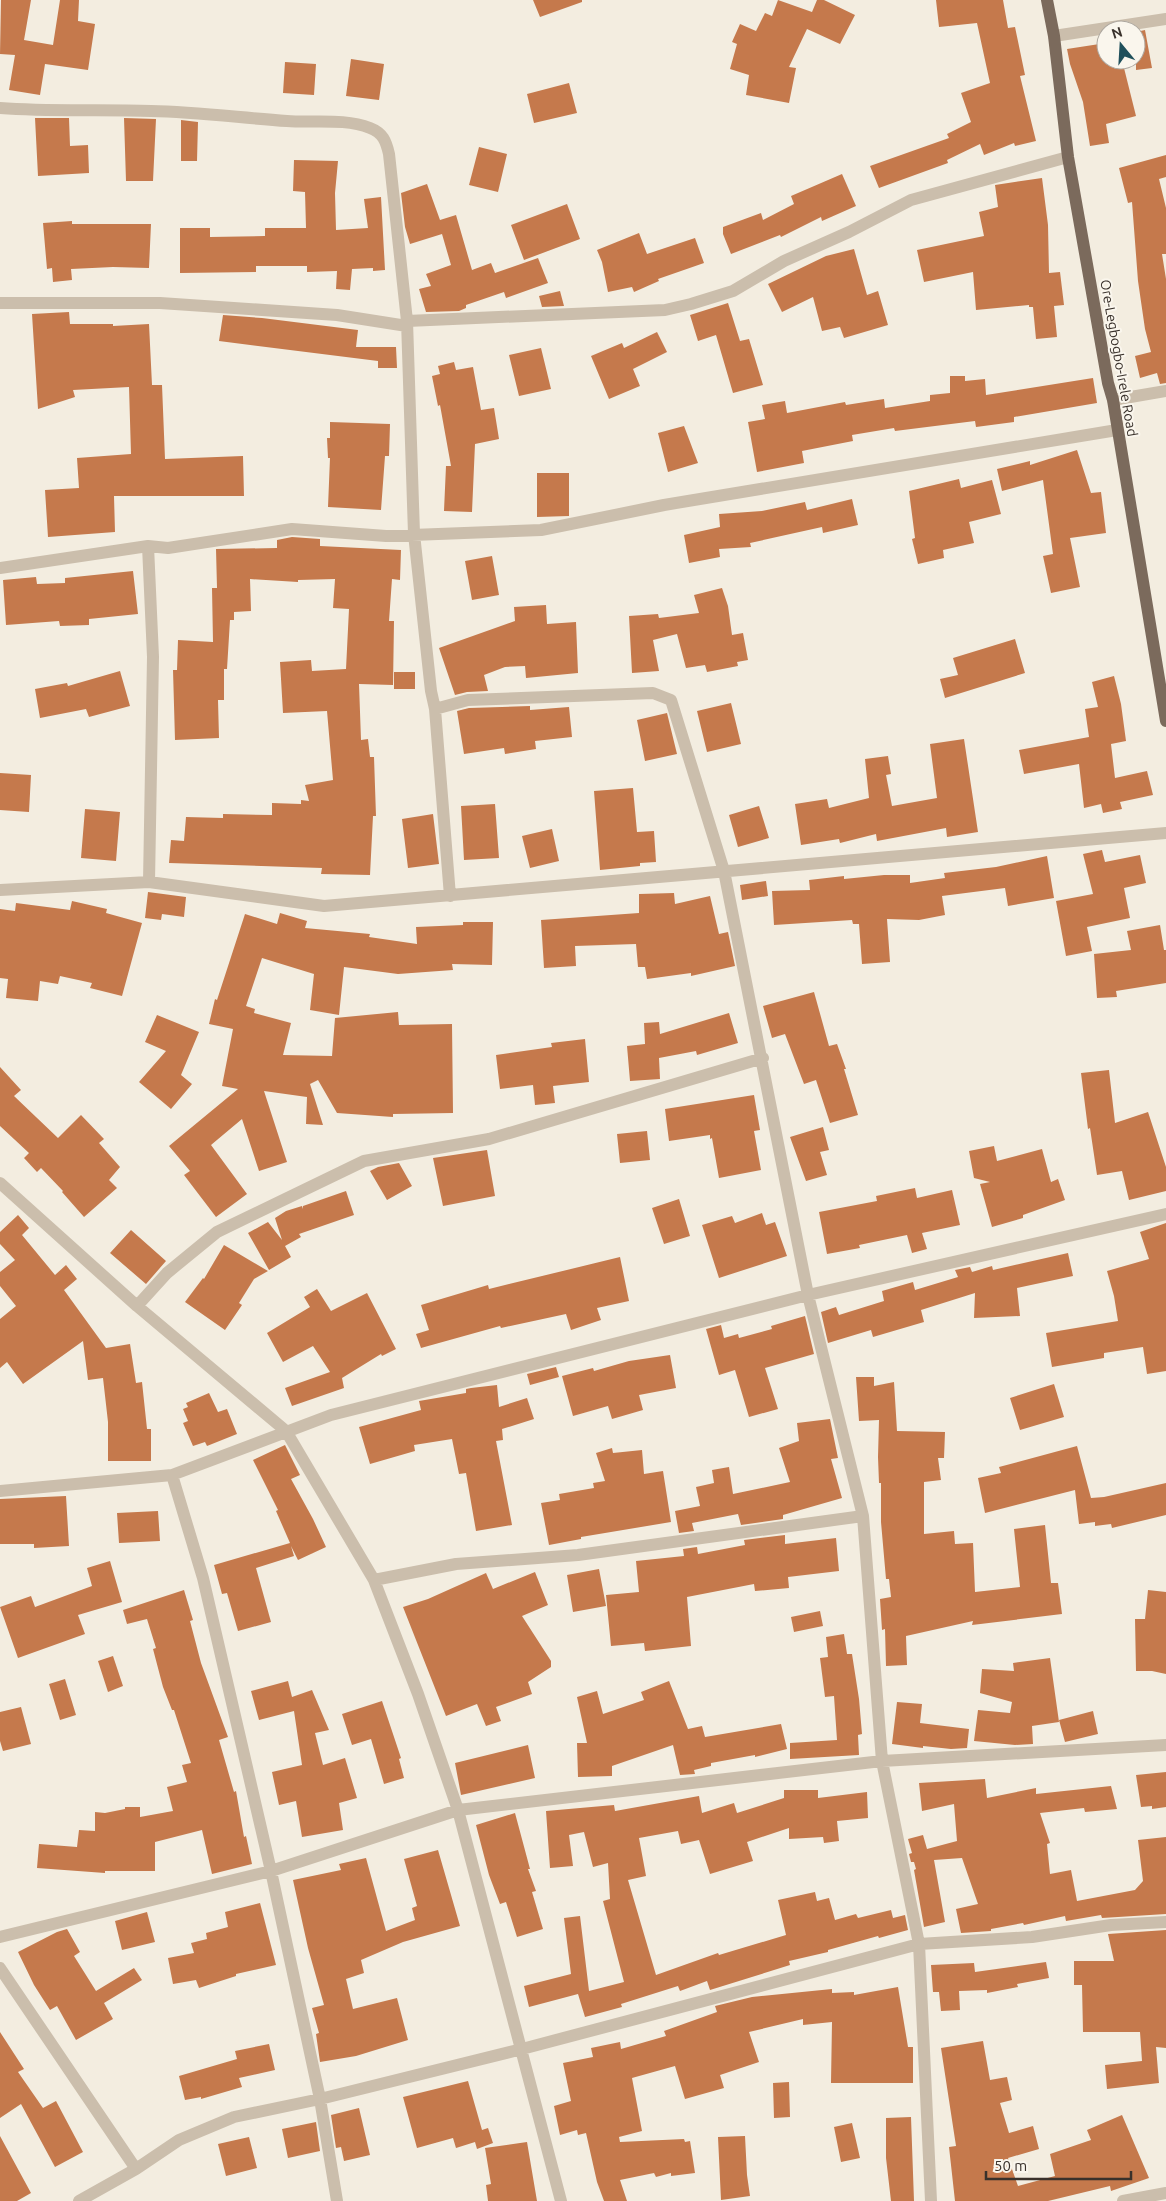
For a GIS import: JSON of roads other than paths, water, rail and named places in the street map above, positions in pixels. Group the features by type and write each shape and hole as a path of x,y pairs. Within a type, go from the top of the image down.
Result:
{"main road":[{"name":"Ore-Legbogbo-Irele Road","path":"1047,0 1054,36 1068,157 1108,383 1114,400 1117,430 1162,671 1166,721"}],"street":[{"path":"1054,36 1166,19"},
{"path":"0,108 42,111 152,111 345,123 368,127 380,133 386,141 407,324 414,534 431,691 435,709 450,896"},
{"path":"0,303 160,303 337,315 407,324 665,310 691,304 733,290 784,261 849,232 911,200 1068,157"},
{"path":"1114,400 1166,391"},
{"path":"0,568 148,546 168,548 292,529 359,535 440,535 542,530 664,505 1117,430"},
{"path":"148,546 153,656 149,882"},
{"path":"435,709 468,700 653,693 671,700 724,871 763,1058 808,1295 862,1516 882,1761 919,1944 931,2201"},
{"path":"0,890 149,882 324,906 1166,833"},
{"path":"137,1306 167,1273 217,1232 364,1161 489,1139 763,1058"},
{"path":"0,1183 137,1306 286,1431 374,1580 418,1694 458,1810 561,2201"},
{"path":"0,1491 172,1475 331,1415 808,1295 1166,1214"},
{"path":"172,1475 203,1578 272,1871 320,2100 337,2201"},
{"path":"374,1580 456,1564 578,1555 862,1516"},
{"path":"0,1937 272,1871 458,1810 882,1761 1166,1746"},
{"path":"79,2201 136,2169 179,2140 234,2117 320,2100 522,2049 919,1944 1032,1937 1111,1925 1166,1922"},
{"path":"0,1968 136,2169"},
{"path":"1122,2201 1166,2193"}]}
